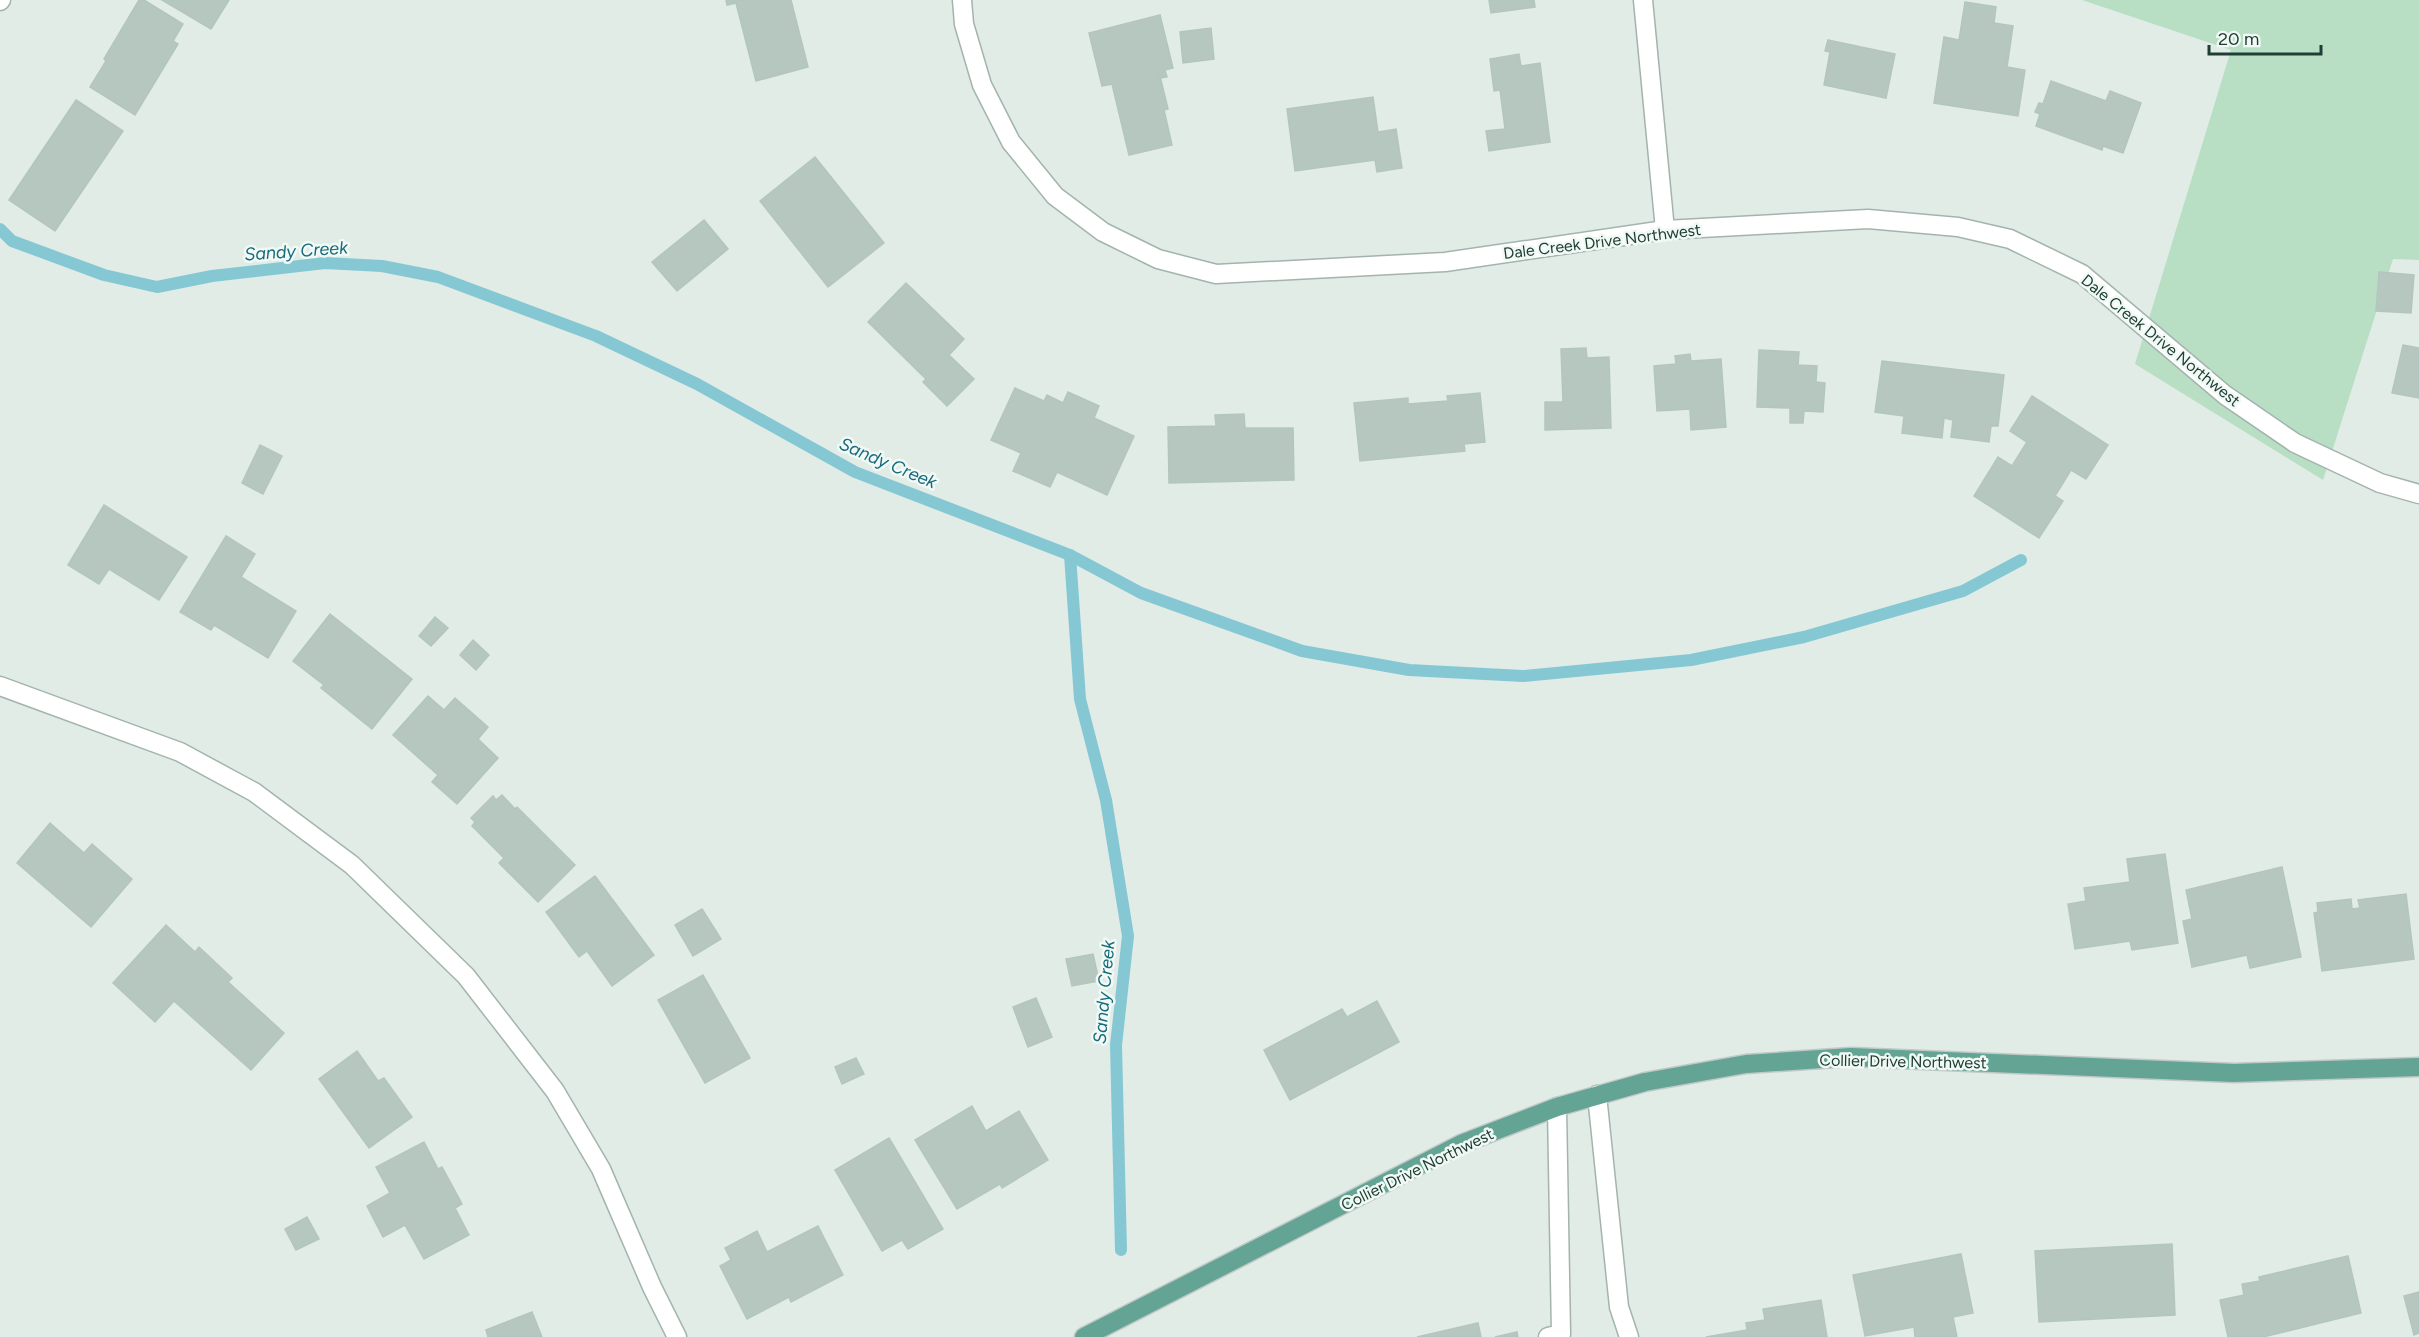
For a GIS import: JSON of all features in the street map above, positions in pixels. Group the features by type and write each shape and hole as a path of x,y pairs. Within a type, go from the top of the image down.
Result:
{"main road":[{"name":"Collier Drive Northwest","path":"1084,1337 1461,1144 1557,1107 1645,1082 1746,1064 1851,1057 2234,1073 2419,1067"}],"street":[{"name":"Dale Creek Drive Northwest","path":"962,0 964,24 982,85 1011,142 1055,196 1103,232 1158,259 1216,274 1445,262 1665,230 1868,219 1958,226 2010,238 2082,274 2225,395 2295,443 2380,483 2419,494"},
{"path":"1642,0 1665,230"},
{"path":"0,686 180,752 254,792 361,873 466,976 555,1091 601,1169 652,1287 677,1337"},
{"path":"1597,1095 1619,1307 1629,1337"},
{"path":"1548,1337 1561,1334 1557,1107"}],"green space":[{"path":"2082,0 2419,0 2419,260 2393,259 2323,480 2135,364 2231,50"}],"building":[{"path":"139,0 144,0 183,24 173,41 178,44 135,115 90,87"},
{"path":"162,0 229,0 211,29"},
{"path":"726,0 791,0 808,67 756,81 736,3 727,5"},
{"path":"1489,0 1534,0 1535,7 1491,13"},
{"path":"1965,2 1996,7 1994,23 2013,26 2007,67 2025,70 2018,116 1934,103 1944,37 1959,40"},
{"path":"1160,15 1173,68 1165,70 1167,77 1161,78 1159,72 1168,109 1164,110 1172,145 1129,155 1112,84 1102,86 1089,33"},
{"path":"1211,28 1214,59 1183,63 1180,32"},
{"path":"1828,40 1895,54 1886,98 1824,85 1830,52 1825,51"},
{"path":"1519,54 1521,66 1540,63 1550,142 1489,151 1486,131 1505,129 1500,90 1494,91 1490,59"},
{"path":"2051,81 2106,101 2110,91 2141,103 2123,153 2103,146 2102,150 2036,126 2040,114 2035,112 2039,103 2043,104"},
{"path":"1373,97 1378,132 1396,129 1402,168 1377,172 1375,160 1295,171 1287,109"},
{"path":"76,100 123,131 55,231 9,200"},
{"path":"815,157 884,243 828,287 760,201"},
{"path":"704,220 728,249 677,291 652,262"},
{"path":"2379,272 2414,275 2411,313 2376,311"},
{"path":"906,283 964,339 949,355 974,379 947,406 923,382 926,379 868,322"},
{"path":"2403,345 2419,348 2419,398 2392,393"},
{"path":"1586,348 1587,358 1609,357 1611,428 1545,430 1545,402 1563,402 1561,349"},
{"path":"1759,350 1799,352 1798,365 1817,366 1816,382 1825,383 1823,412 1804,411 1803,423 1790,423 1790,408 1757,407"},
{"path":"1690,354 1691,361 1721,359 1726,427 1691,430 1690,409 1657,411 1654,366 1676,364 1675,356"},
{"path":"1882,361 2004,375 1998,426 1991,426 1989,442 1951,437 1953,420 1944,418 1942,438 1902,433 1904,416 1875,412"},
{"path":"1015,388 1044,401 1047,395 1063,403 1068,392 1099,406 1094,418 1134,436 1107,495 1057,472 1050,487 1013,471 1021,453 991,440"},
{"path":"1480,393 1485,442 1464,444 1465,451 1360,461 1354,403 1408,398 1408,404 1448,401 1447,396"},
{"path":"2032,396 2108,445 2086,479 2071,470 2055,496 2063,501 2039,538 1974,496 1998,457 2012,466 2027,442 2010,431"},
{"path":"1244,414 1245,428 1293,428 1294,480 1169,483 1168,427 1216,426 1215,415"},
{"path":"260,445 282,456 263,494 242,483"},
{"path":"104,505 187,557 159,600 109,569 99,584 68,565"},
{"path":"226,536 255,554 241,577 296,611 268,658 214,625 211,630 180,612"},
{"path":"330,614 412,679 372,729 321,688 324,685 293,661"},
{"path":"435,617 448,628 431,646 419,636"},
{"path":"473,640 489,655 476,670 460,655"},
{"path":"428,696 444,710 455,698 488,727 478,739 498,758 457,804 432,782 438,775 393,735"},
{"path":"502,795 575,865 538,902 499,863 504,858 472,826 475,822 471,818 493,796 496,800"},
{"path":"50,823 84,853 92,844 132,879 91,927 17,863"},
{"path":"2165,854 2178,943 2132,950 2130,941 2075,949 2068,904 2086,901 2084,888 2130,882 2127,859"},
{"path":"2282,867 2301,957 2250,968 2247,955 2192,967 2183,921 2192,919 2186,890"},
{"path":"595,876 654,955 612,986 587,951 579,957 546,912"},
{"path":"2406,894 2414,959 2322,971 2314,913 2318,912 2317,903 2351,899 2352,909 2360,908 2358,900"},
{"path":"702,909 721,939 693,956 675,925"},
{"path":"166,925 195,952 199,947 232,978 228,982 284,1033 251,1070 174,1001 155,1022 113,983"},
{"path":"1093,954 1099,981 1072,986 1066,959"},
{"path":"703,975 750,1058 705,1083 658,1000"},
{"path":"1036,998 1052,1037 1028,1047 1013,1007"},
{"path":"1377,1001 1399,1042 1290,1100 1264,1050 1342,1009 1347,1017"},
{"path":"357,1051 378,1081 384,1078 412,1117 369,1148 319,1079"},
{"path":"856,1058 864,1074 842,1084 835,1067"},
{"path":"972,1106 986,1131 1019,1111 1048,1160 1002,1188 1000,1184 957,1209 915,1140"},
{"path":"889,1138 943,1229 908,1249 902,1240 882,1251 835,1170"},
{"path":"424,1142 438,1169 442,1167 462,1204 455,1208 469,1235 424,1259 405,1225 383,1237 367,1206 390,1193 376,1167"},
{"path":"307,1217 319,1239 296,1250 285,1229"},
{"path":"818,1226 843,1275 791,1302 789,1297 747,1319 720,1266 731,1260 725,1248 757,1231 767,1252"},
{"path":"2172,1244 2175,1315 2039,1322 2035,1251"},
{"path":"1961,1254 1973,1313 1953,1317 1957,1337 1915,1337 1914,1327 1865,1336 1853,1275"},
{"path":"2348,1256 2361,1313 2263,1337 2228,1337 2220,1300 2244,1295 2242,1284 2260,1281 2259,1277"},
{"path":"2419,1292 2419,1333 2414,1335 2404,1296"},
{"path":"1821,1300 1827,1337 1706,1337 1747,1330 1746,1323 1765,1320 1763,1309"},
{"path":"532,1312 542,1337 488,1337 486,1330"},
{"path":"1478,1323 1481,1337 1417,1337"},
{"path":"1517,1332 1518,1337 1495,1337"}],"waterway":[{"name":"Sandy Creek","path":"0,229 12,241 104,275 157,287 212,276 325,263 382,266 438,277 596,336 697,384 855,472 1070,555 1141,593 1302,651 1409,670 1523,676 1691,660 1804,637 1963,591 2021,560"},
{"name":"Sandy Creek","path":"1070,555 1080,699 1106,800 1128,936 1116,1045 1121,1250"}]}
